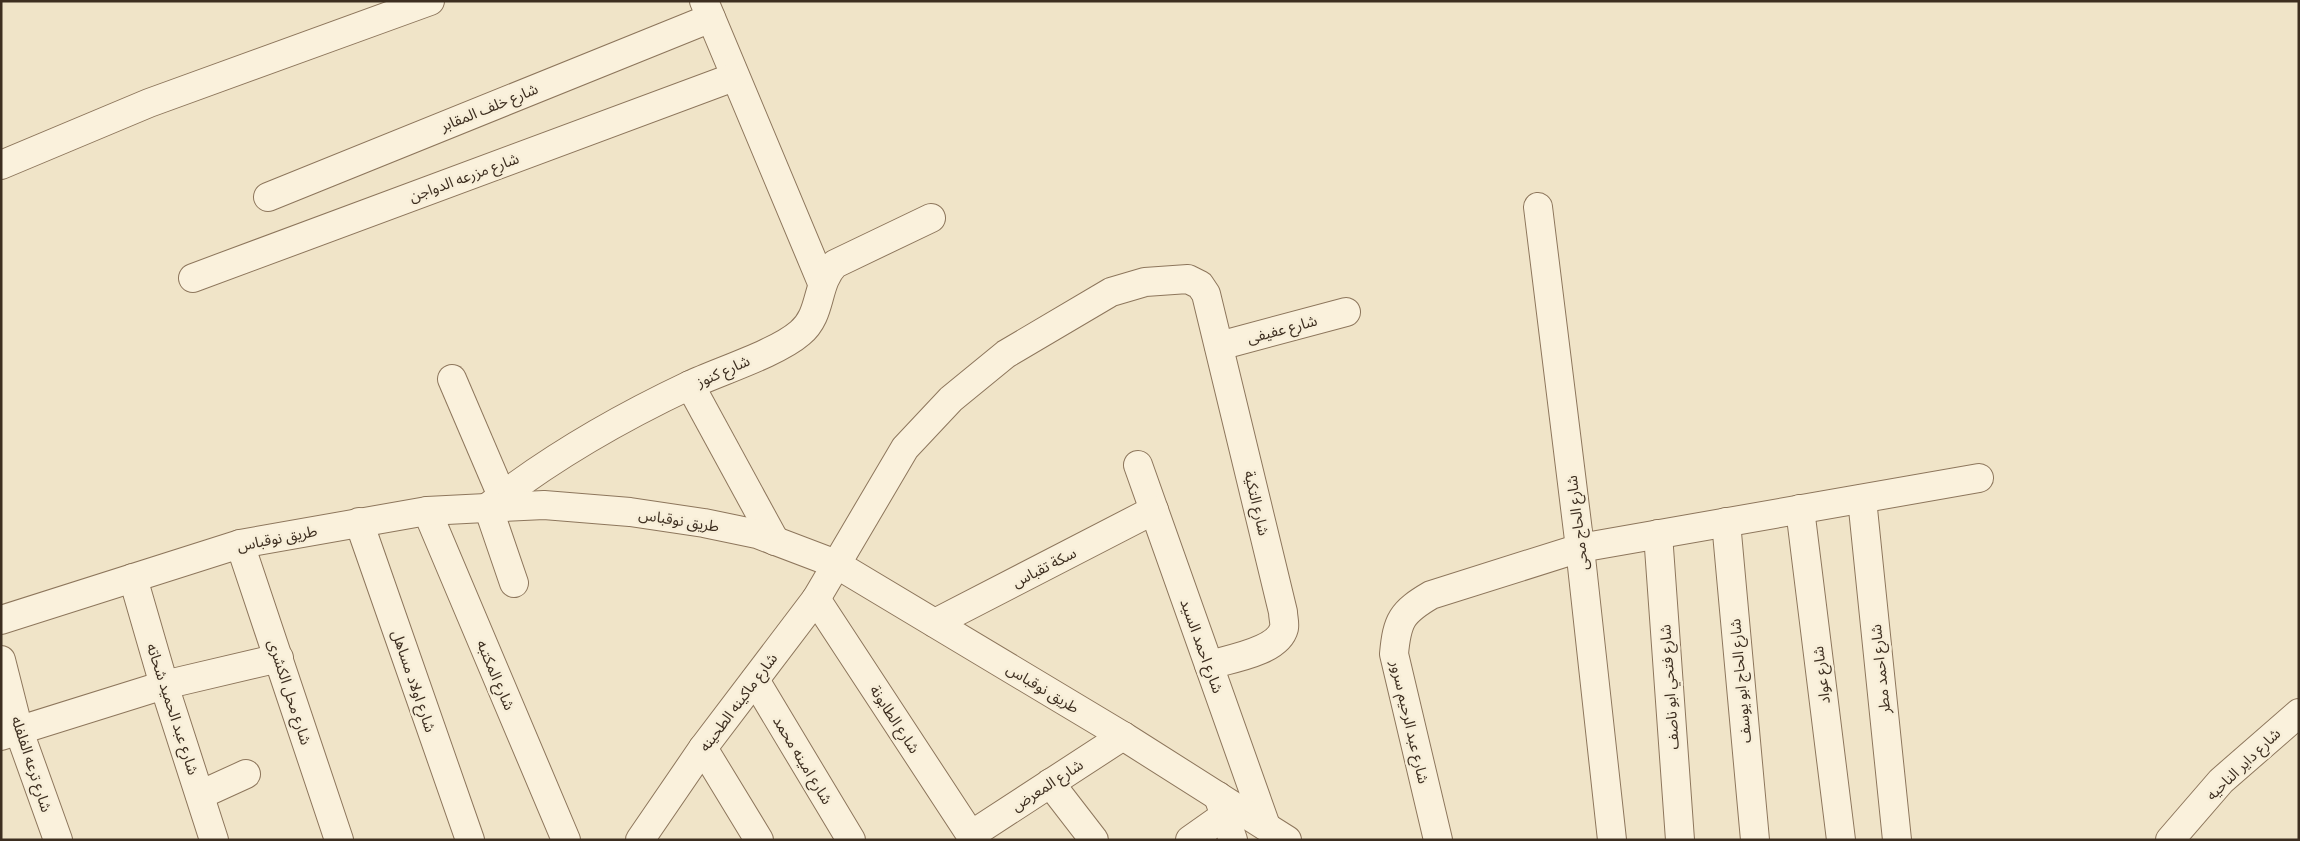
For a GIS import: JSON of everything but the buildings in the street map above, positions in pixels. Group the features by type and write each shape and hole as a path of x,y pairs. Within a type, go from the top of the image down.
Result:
{"street":[{"path":"1,164 149,103 430,1"},
{"name":"شارع خلف المقابر","path":"268,197 707,10 822,283"},
{"name":"شارع مزرعه الدواجن","path":"193,278 734,77"},
{"name":"شارع الحاج محى","path":"1538,208 1580,548 1612,840"},
{"name":"شارع كنوز","path":"495,502 528,476 599,432 690,385 782,344 799,334 815,314 826,272 848,256 931,218"},
{"name":"شارع ماكينه الطحينه","path":"640,840 704,748 816,599 905,448 951,399 1006,354 1111,292 1145,282 1188,279 1200,285 1206,294"},
{"name":"شارع التكية","path":"1206,294 1283,612 1284,627 1274,642 1264,649 1208,664"},
{"name":"شارع عفيفى","path":"1219,346 1346,312"},
{"path":"452,379 495,502 514,583"},
{"path":"690,385 775,541"},
{"name":"شارع احمد السيد","path":"1138,466 1208,664 1277,833"},
{"path":"1580,548 1979,478"},
{"name":"شارع احمد مطر","path":"1862,499 1897,840"},
{"name":"طريق نوقباس","path":"1,620 240,544 427,511 495,502 630,512 704,523 757,534 836,564 1122,736 1225,817 1277,833"},
{"name":"شارع عواد","path":"1800,509 1841,840"},
{"name":"سكة تقباس","path":"935,623 1154,510"},
{"name":"شارع المكتبه","path":"427,511 566,840"},
{"name":"شارع اولاد مساهل","path":"359,522 470,840"},
{"name":"شارع الحاج ابو يوسف","path":"1726,522 1755,840"},
{"name":"شارع فتحي ابو ناصف","path":"1658,534 1680,840"},
{"name":"شارع محل الكشرى","path":"240,544 339,840"},
{"name":"شارع عبد الرحيم سرور","path":"1438,840 1394,654 1396,629 1410,607 1431,595 1580,548"},
{"name":"شارع عبد الحميد شحاته","path":"133,578 164,685 214,840"},
{"name":"شارع الطابونة","path":"816,599 973,837"},
{"path":"10,733 164,685 279,658"},
{"name":"شارع ترعه الفلفله","path":"1,660 10,733 58,840"},
{"name":"شارع امينه محمد","path":"755,680 851,840"},
{"name":"شارع داير الناحيه","path":"2170,840 2221,781 2299,713"},
{"name":"شارع المعرض","path":"973,837 1122,736"},
{"path":"704,748 759,840"},
{"path":"200,795 246,774"},
{"path":"1050,783 1094,840"},
{"path":"1190,840 1225,817"}]}
